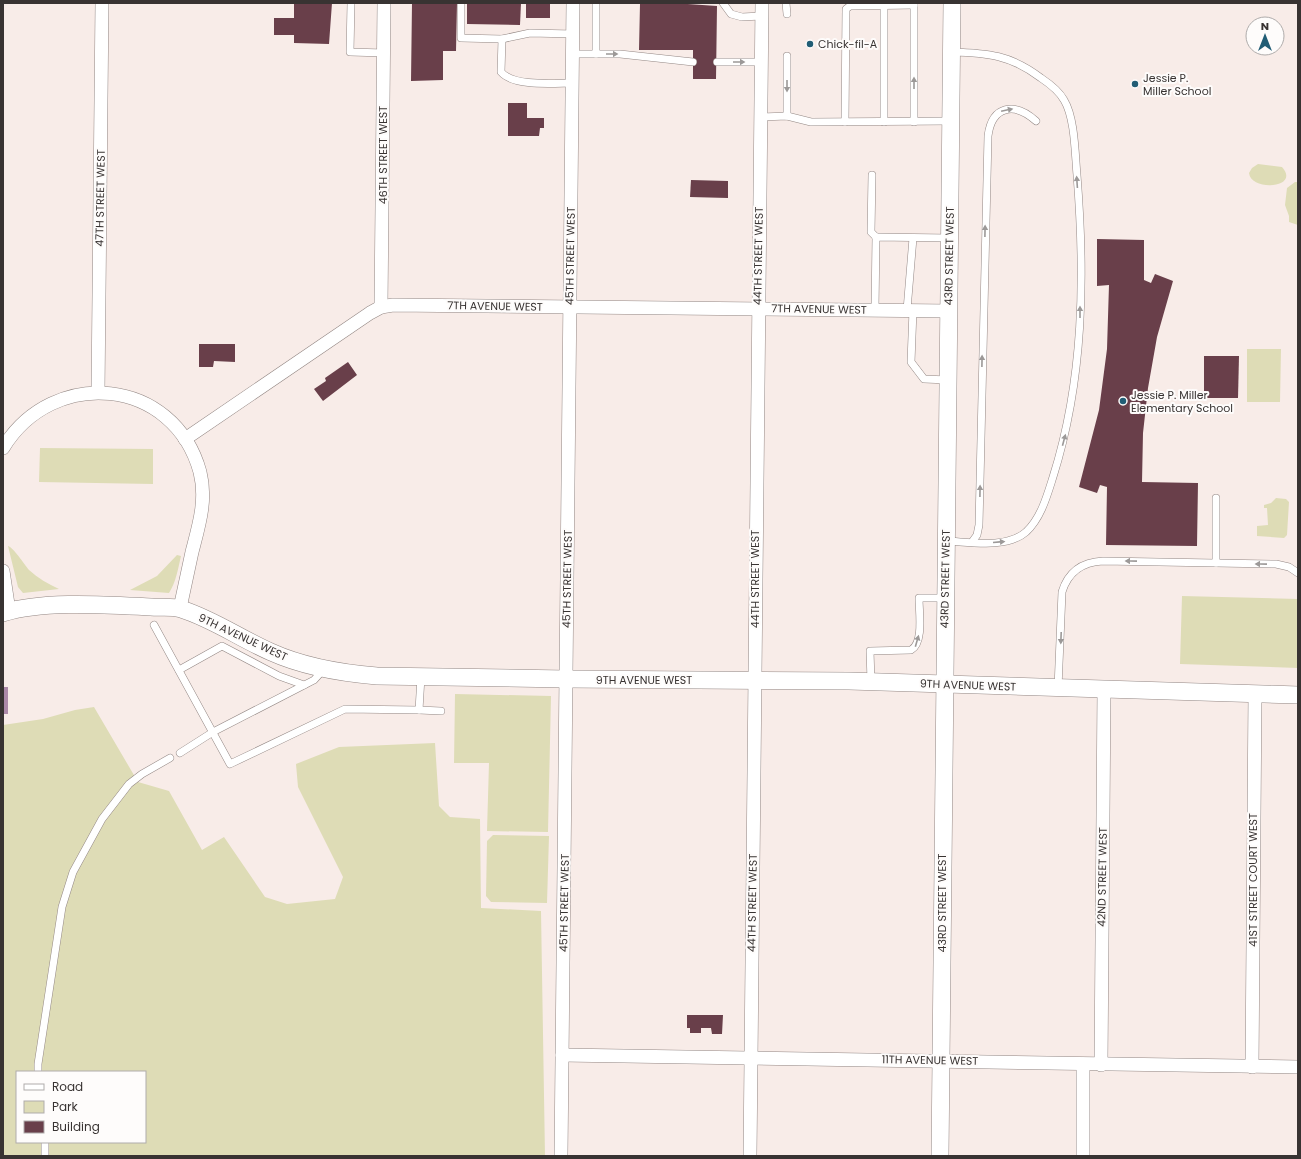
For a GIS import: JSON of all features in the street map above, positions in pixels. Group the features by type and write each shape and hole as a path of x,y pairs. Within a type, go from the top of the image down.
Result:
{"street":[{"name":"47TH STREET WEST","path":"98,392 102,3"},
{"name":"46TH STREET WEST","path":"382,307 384,3"},
{"name":"45TH STREET WEST","path":"561,1156 573,3"},
{"name":"43RD STREET WEST","path":"940,1156 952,3"},
{"name":"44TH STREET WEST","path":"750,1156 761,9"},
{"name":"7TH AVENUE WEST","path":"185,439 370,313 382,307 392,305 949,311"},
{"path":"5,439 27,418 45,406 64,397 98,392 129,397 145,404 168,421 185,439 194,456 200,472 203,507 180,608"},
{"path":"3,571 6,612"},
{"name":"9TH AVENUE WEST","path":"6,612 41,606 180,608 228,629 271,652 308,665 361,675 870,682 1298,695"},
{"name":"42ND STREET WEST","path":"1101,1065 1104,690"},
{"name":"41ST STREET COURT WEST","path":"1252,1067 1255,694"},
{"name":"11TH AVENUE WEST","path":"562,1055 941,1060 1101,1065 1298,1067"},
{"path":"1083,1064 1083,1156"}],"lane":[{"path":"351,3 350,52 384,53"},
{"path":"461,3 461,38 502,39 530,33 573,34"},
{"path":"596,3 596,54"},
{"path":"723,3 730,14 742,17 761,9"},
{"path":"786,3 787,14"},
{"path":"845,122 846,9 850,6 914,4 914,122"},
{"path":"884,6 884,122"},
{"path":"502,39 501,72 504,75 514,80 530,82 572,83"},
{"path":"946,541 1001,542 1017,538 1024,534 1036,520 1048,493 1067,428 1077,368 1080,322 1080,221 1072,133 1068,108 1059,93 1034,72 1010,59 984,53 952,52"},
{"path":"573,54 620,54 693,62"},
{"path":"787,56 788,116"},
{"path":"717,62 761,62"},
{"path":"972,542 977,535 979,525 988,136 993,118 1004,109 1019,110 1036,121"},
{"path":"760,117 788,116 811,122 951,121"},
{"path":"872,175 871,232 876,237 950,238"},
{"path":"875,310 876,237"},
{"path":"913,238 910,310 911,362 924,379 948,380"},
{"path":"1216,498 1216,563"},
{"path":"1058,688 1062,592 1066,580 1076,569 1088,563 1103,561 1284,565 1298,573"},
{"path":"870,682 870,651 911,650 915,648 919,640 919,598 945,598"},
{"path":"154,625 230,764 346,709 441,710"},
{"path":"179,670 222,646 273,673 304,685"},
{"path":"180,753 213,732 314,680 324,669"},
{"path":"419,710 421,677"},
{"path":"38,1071 40,1049 62,907 73,872 102,819 129,784 142,774 170,758"},
{"path":"45,1143 45,1156"}],"green space":[{"path":"1258,164 1282,167 1286,174 1285,179 1280,183 1273,185 1258,183 1252,179 1249,173 1252,168"},
{"path":"1295,182 1298,182 1298,225 1289,222 1289,216 1285,205 1287,188"},
{"path":"1247,349 1281,349 1280,402 1247,402"},
{"path":"40,448 153,449 153,484 39,482"},
{"path":"1276,498 1286,499 1289,502 1287,535 1284,538 1257,536 1257,526 1268,525 1267,508 1264,508 1264,505 1271,503"},
{"path":"8,546 16,553 32,573 43,581 59,589 23,593 18,587"},
{"path":"177,555 181,556 178,571 169,593 130,590 157,576"},
{"path":"1182,596 1298,599 1298,668 1180,664"},
{"path":"455,694 551,696 548,832 487,831 489,763 454,763"},
{"path":"94,707 138,782 169,791 202,850 224,837 265,897 287,904 335,899 343,877 298,787 296,764 339,747 435,743 439,806 450,817 480,819 481,908 541,911 545,1156 3,1156 3,725 43,719 75,710"},
{"path":"493,835 549,836 547,903 491,902 486,896 487,841"}],"shaded area":[{"path":"3,687 8,687 8,714 3,714"}],"building":[{"path":"294,3 332,3 329,44 294,43 294,35 274,35 274,18 294,18"},
{"path":"412,3 457,3 456,51 443,51 443,80 411,81"},
{"path":"467,3 521,3 520,25 467,24"},
{"path":"526,3 550,3 550,18 526,18"},
{"path":"673,3 717,6 716,79 693,79 693,50 639,50 640,4"},
{"path":"508,103 527,103 527,118 544,118 544,128 540,128 539,136 508,136"},
{"path":"691,180 728,181 728,198 690,197"},
{"name":"Jessie P. Miller Elementary School","path":"1097,239 1144,240 1144,280 1151,283 1155,274 1173,281 1157,337 1148,388 1143,433 1142,482 1198,483 1197,546 1106,545 1107,487 1100,485 1097,493 1079,487 1099,410 1107,349 1109,285 1097,286"},
{"path":"199,344 235,344 235,362 214,361 213,367 199,367"},
{"path":"1204,356 1239,356 1238,398 1204,398"},
{"path":"348,362 357,375 323,401 314,389 326,381 325,378"},
{"path":"687,1015 723,1015 722,1034 712,1034 711,1028 701,1028 701,1033 690,1033 690,1028 687,1028"}],"place":[{"name":"Chick-fil-A","path":"810,44"},
{"name":"Jessie P. Miller School","path":"1135,84"},
{"name":"Jessie P. Miller Elementary School","path":"1123,401"}]}
